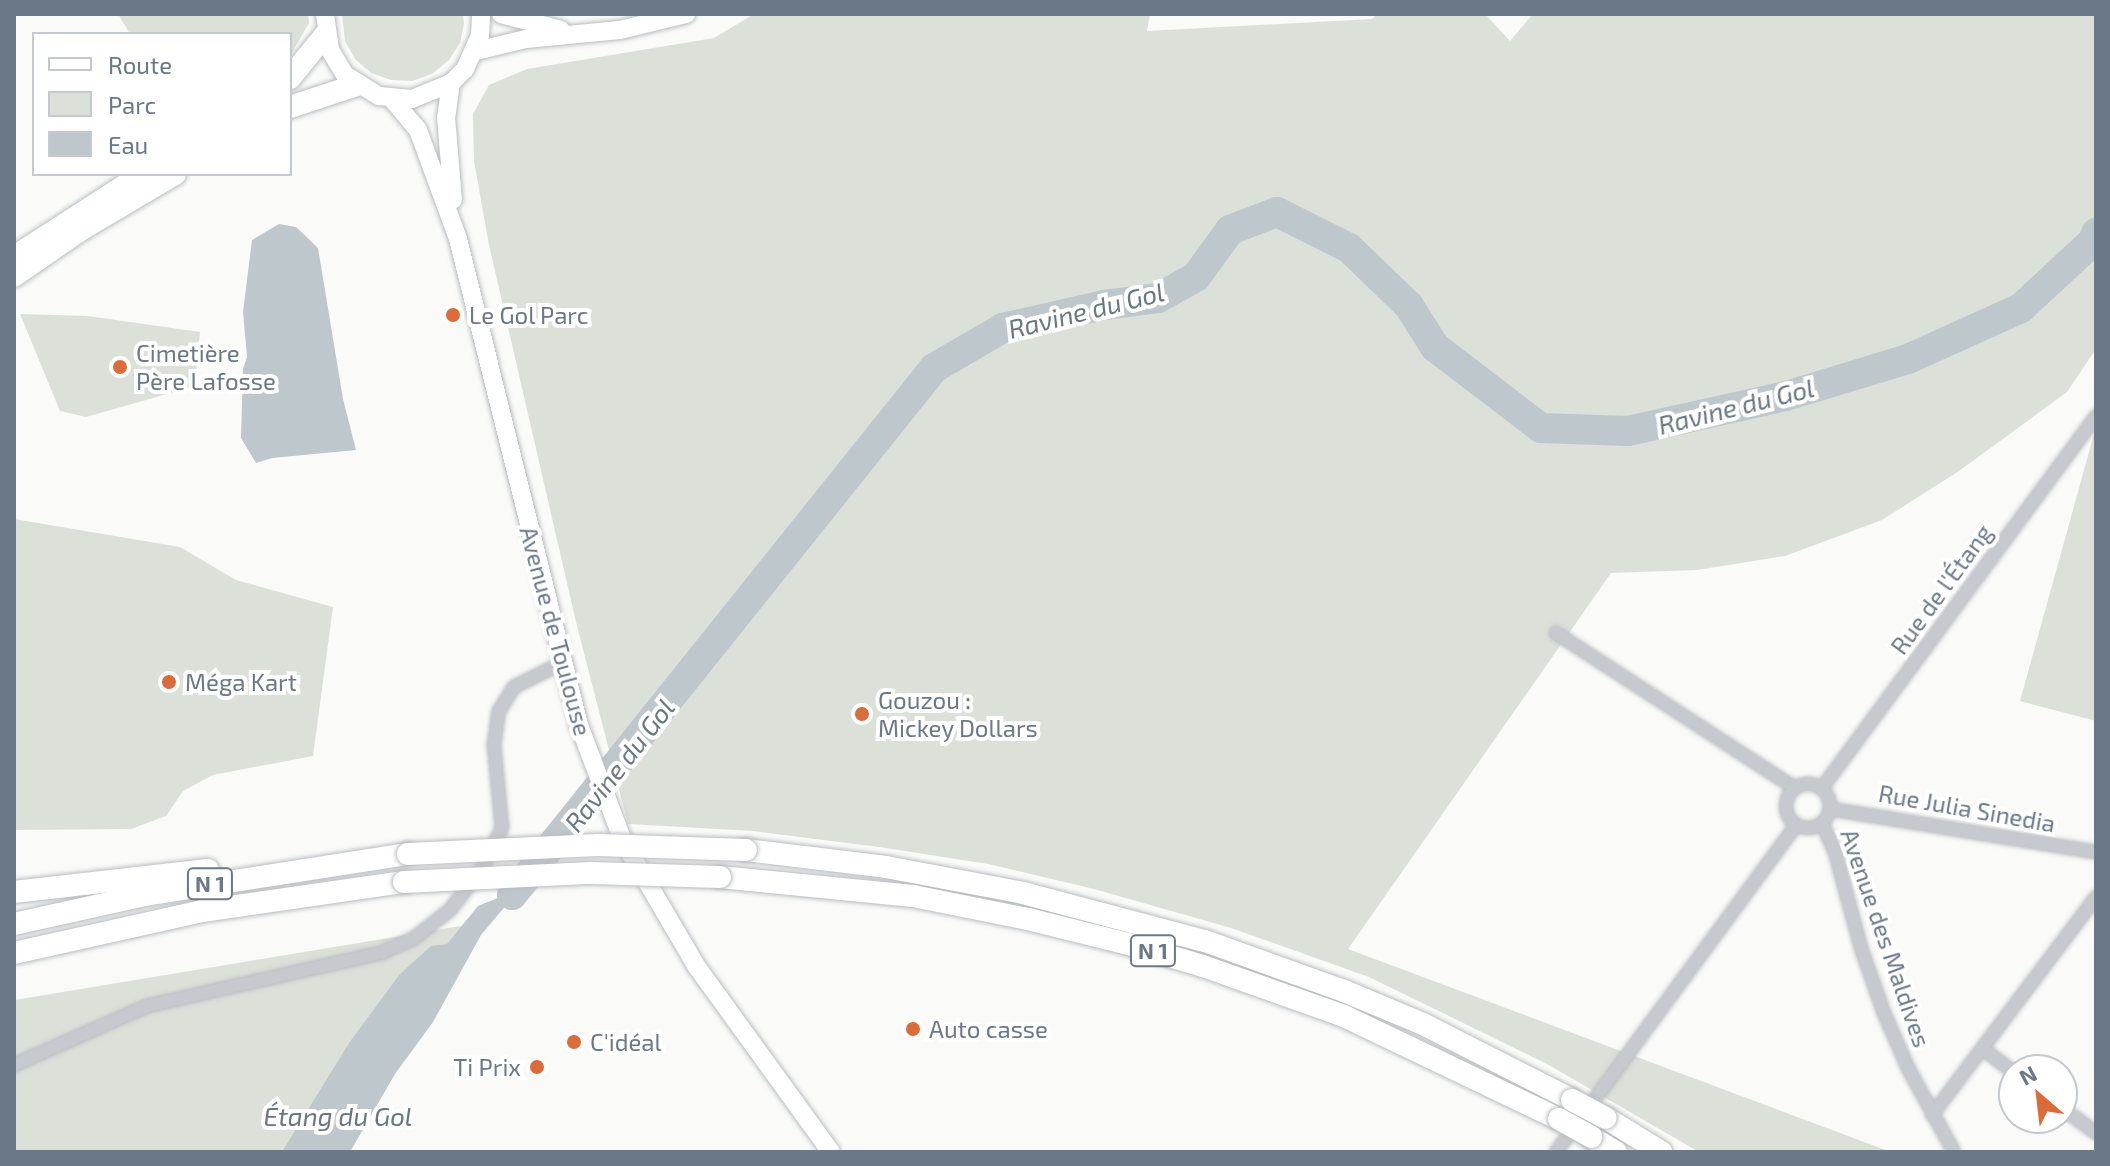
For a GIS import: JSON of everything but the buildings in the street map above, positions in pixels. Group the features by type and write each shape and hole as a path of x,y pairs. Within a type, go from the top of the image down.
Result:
{"highway":[{"path":"292,75 325,25"},
{"path":"292,106 357,85"},
{"path":"14,257 140,176"},
{"path":"14,276 82,229 172,176"},
{"name":"N 1","path":"14,924 145,895 408,854 598,845 746,850 871,865 1023,893 1205,941 1344,991 1423,1024 1606,1118 1661,1152"},
{"path":"14,892 95,886 276,860 408,854"},
{"name":"N 1","path":"14,953 202,911 404,882 591,873 720,877 913,896 1028,919 1132,945 1203,966 1344,1016 1559,1119 1616,1152"}],"main road":[{"path":"325,25 336,63 357,85 392,99 422,96 451,83 476,51 481,14"},
{"path":"501,14 572,32"},
{"path":"476,51 500,42 572,32 620,30 686,14"},
{"name":"Avenue de Toulouse","path":"451,83 446,117 458,239"},
{"name":"Avenue de Toulouse","path":"392,99 418,130 458,239 562,663 586,747 623,841 697,967 831,1152"}],"street":[{"name":"Rue de l'Étang","path":"1822,788 2096,416"},
{"path":"1556,633 1795,788"},
{"path":"14,1065 147,1006 381,953 413,939 450,910 483,867 502,828 494,745 499,711 514,687 562,663"},
{"path":"1813,784 1822,788 1830,809 1822,823 1806,828 1796,825 1790,819 1785,804 1795,788 1813,784"},
{"name":"Rue Julia Sinedia","path":"1830,809 2096,852"},
{"name":"Avenue des Maldives","path":"1822,823 1835,852 1861,948 1884,1013 1932,1115 1954,1152"},
{"path":"1556,1152 1796,825"},
{"path":"1932,1115 2096,897"},
{"path":"1983,1049 1998,1060"},
{"path":"2078,1120 2096,1133"}],"green space":[{"path":"118,14 308,14 309,23 292,53 292,32 129,32"},
{"path":"342,14 463,14 464,24 460,43 449,60 432,74 412,81 391,80 371,73 355,59 345,41"},
{"path":"754,14 1150,14 1147,31 1372,19 1377,14 1485,14 1510,41 1533,14 2096,14 2096,349 2067,392 1959,471 1882,520 1785,556 1697,570 1611,573 1348,949 1891,1152 1699,1152 1547,1064 1369,977 1231,928 1094,889 988,864 879,847 753,831 628,824 576,622 489,245 474,161 473,114 489,85 527,69 714,38"},
{"name":"Cimetière Père Lafosse","path":"20,314 88,316 200,332 195,386 86,417 60,411"},
{"path":"2096,435 2096,721 2020,701"},
{"name":"Méga Kart","path":"14,519 180,547 236,580 333,607 313,756 213,775 183,791 166,816 131,829 14,830"},
{"path":"467,925 286,1152 14,1152 14,1000"}],"water":[{"path":"279,224 296,227 318,248 343,399 356,450 272,458 256,463 241,438 243,369 247,357 243,312 252,240"},
{"name":"Étang du Gol","path":"520,889 481,935 433,1022 395,1074 350,1152 282,1152 349,1043 400,974 431,946 447,944 478,906"}],"waterway":[{"name":"Ravine du Gol","path":"512,895 934,368 1003,328 1104,305 1158,298 1196,277 1230,230 1277,212 1349,248 1409,306 1435,347 1541,428 1628,431 1786,396 1908,359 2021,308 2093,241 2096,233"}],"place":[{"name":"Le Gol Parc","path":"453,315"},
{"name":"Cimetière Père Lafosse","path":"120,367"},
{"name":"Méga Kart","path":"169,682"},
{"name":"Gouzou : Mickey Dollars","path":"862,714"},
{"name":"Auto casse","path":"913,1029"},
{"name":"C'idéal","path":"574,1042"},
{"name":"Ti Prix","path":"537,1067"}]}
